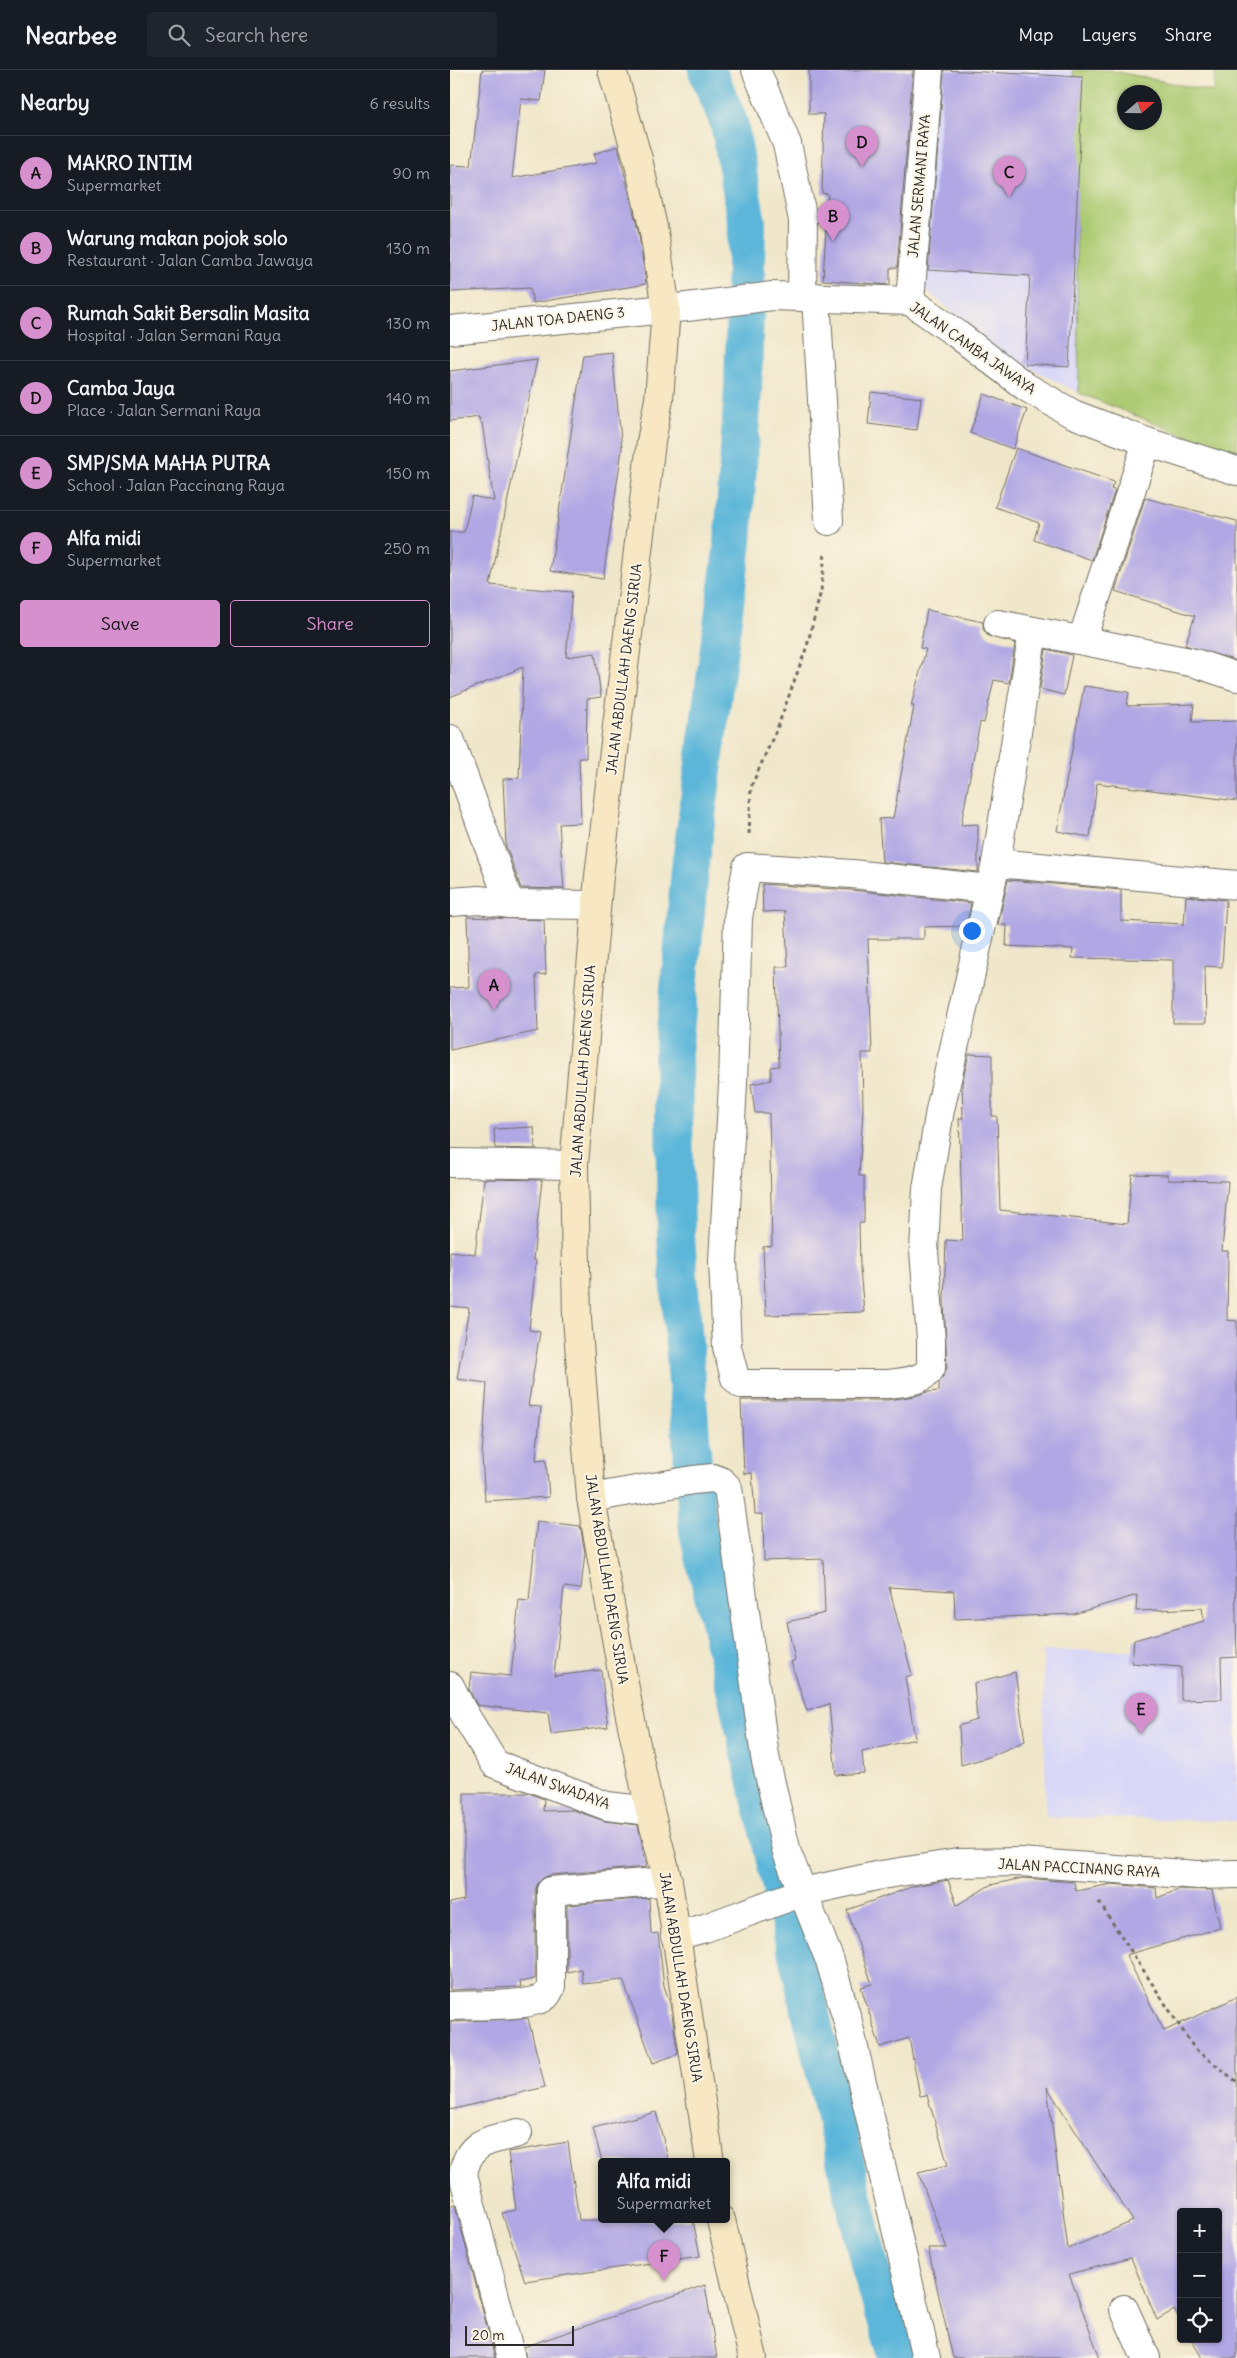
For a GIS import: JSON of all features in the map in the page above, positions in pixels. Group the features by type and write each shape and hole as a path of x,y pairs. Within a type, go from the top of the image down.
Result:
{"main road":[{"name":"JALAN ABDULLAH DAENG SIRUA","path":"612,70 629,126 654,232 676,308 651,442 596,905 574,1165 577,1318 629,1711 650,1811 668,1881 709,2158"},
{"path":"722,2223 753,2358"}],"street":[{"path":"756,70 787,144 801,211 829,521"},
{"name":"JALAN SERMANI RAYA","path":"910,301 929,70"},
{"name":"JALAN CAMBA JAWAYA","path":"676,308 772,296 910,301 1026,387 1073,414 1146,442 1237,471"},
{"name":"JALAN TOA DAENG 3","path":"450,330 676,308"},
{"path":"1082,640 1146,442"},
{"path":"998,624 1195,663 1237,676"},
{"path":"1033,632 992,876 940,1110 926,1189 924,1251 931,1340 931,1368 928,1374 922,1377 907,1382 888,1384 741,1384 735,1378 727,1347 723,1261 733,1084 738,918 747,867 852,874 992,876 1237,885"},
{"path":"450,739 510,904"},
{"path":"450,902 479,900 510,904 596,905"},
{"path":"450,1163 574,1165"},
{"path":"601,1496 713,1478 721,1481 728,1488 765,1757 788,1853 794,1896 830,1961 848,2022 926,2358"},
{"name":"JALAN SWADAYA","path":"450,1686 462,1710 495,1764 607,1806 650,1811"},
{"name":"JALAN PACCINANG RAYA","path":"675,1936 705,1928 794,1896 881,1875 958,1863 1020,1862 1198,1875 1237,1874"},
{"path":"450,2006 523,2002 542,1999 548,1994 551,1986 551,1890 668,1881"},
{"path":"511,2358 463,2174 469,2153 478,2146 518,2133"},
{"path":"1124,2309 1146,2358"}],"path":[{"path":"747,867 751,787 778,726 816,616 821,591 829,521"},
{"path":"1076,1866 1194,2048 1237,2082"}],"shaded area":[{"path":"940,70 1073,70 1079,393 1005,355 912,278"},
{"path":"1043,1650 1237,1651 1237,1821 1046,1817"}],"green space":[{"path":"1073,70 1109,70 1214,92 1215,70 1237,70 1237,456 1079,393"}],"building":[{"path":"482,70 545,70 541,101 521,99 512,178 597,163 594,154 618,146 639,235 646,284 533,303 530,288 450,292 450,165 471,166"},
{"path":"809,70 913,70 897,268 890,268 890,285 823,280 828,194 822,193 824,114 809,114"},
{"path":"944,70 1083,77 1069,367 1025,364 1030,276 928,270"},
{"path":"612,352 622,449 603,579 550,571 583,355"},
{"path":"537,360 490,585 572,592 566,657 595,653 601,697 587,699 586,758 579,758 581,823 559,824 564,889 521,888 506,846 503,779 519,778 523,667 450,697 450,532 464,532 472,496 494,501 482,423 480,423 479,417 450,421 450,371"},
{"path":"871,392 921,398 917,430 868,424"},
{"path":"984,394 1027,410 1013,449 970,433"},
{"path":"1016,448 1114,482 1111,489 1115,490 1092,560 1034,540 1039,523 995,507"},
{"path":"1145,498 1237,521 1237,661 1185,645 1195,616 1115,591"},
{"path":"927,610 983,622 983,629 988,636 1015,643 1009,683 994,680 984,723 980,722 961,825 978,824 978,872 882,862 879,819 893,818 914,706 911,706 926,649 920,648"},
{"path":"1046,649 1072,655 1064,695 1040,689"},
{"path":"1084,686 1129,692 1127,706 1194,704 1192,722 1237,721 1237,801 1097,783 1090,837 1057,831"},
{"path":"1008,880 1121,890 1121,921 1184,924 1186,896 1226,900 1222,967 1205,966 1206,1023 1173,1023 1173,960 1072,958 1073,949 1006,946 1007,925 998,925"},
{"path":"762,884 851,890 971,903 966,926 924,927 924,939 868,939 872,1053 862,1053 863,1110 859,1176 864,1176 864,1223 859,1223 860,1269 864,1312 766,1315 763,1247 772,1246 769,1113 755,1113 751,1084 771,1080 771,1067 779,1066 776,967 788,967 785,911 763,912"},
{"path":"467,917 544,920 546,974 536,975 538,1031 450,1050 450,988 469,987"},
{"path":"969,1054 992,1055 992,1116 997,1116 1000,1210 1127,1224 1132,1174 1168,1175 1168,1180 1228,1181 1222,1251 1228,1251 1227,1320 1237,1321 1237,1579 1235,1578 1237,1657 1221,1658 1222,1699 1181,1700 1181,1667 1132,1663 1134,1640 1204,1621 1202,1608 1136,1611 1137,1595 1074,1614 955,1619 954,1591 889,1587 912,1675 905,1677 915,1739 862,1752 864,1773 836,1775 829,1704 807,1711 791,1662 795,1660 787,1622 825,1613 823,1559 764,1561 763,1514 755,1514 752,1473 744,1474 741,1400 888,1400 939,1391 939,1382 947,1368 944,1300 946,1240 963,1241 959,1118 963,1118 962,1083"},
{"path":"534,1127 535,1149 495,1148 494,1129"},
{"path":"484,1179 542,1180 533,1260 536,1260 529,1330 540,1332 528,1406 541,1407 536,1460 546,1459 549,1497 485,1501 482,1456 487,1383 457,1379 469,1308 450,1306 450,1251 475,1254"},
{"path":"537,1521 580,1526 585,1552 581,1589 564,1587 554,1676 601,1670 608,1727 551,1734 548,1713 477,1705 469,1689 471,1672 511,1676 519,1600 529,1601"},
{"path":"1015,1672 1025,1741 989,1757 961,1765 959,1726 977,1720 974,1683"},
{"path":"464,1793 529,1793 544,1799 543,1811 573,1810 605,1821 638,1825 647,1867 550,1875 538,1883 535,1891 535,1979 520,1982 521,1987 450,1990 450,1903 464,1900"},
{"path":"1023,1878 1074,1882 1076,1891 1112,1884 1156,1888 1157,1898 1180,1889 1212,1890 1220,1928 1126,1955 1164,2031 1237,1997 1237,2358 1202,2358 1193,2343 1222,2343 1222,2208 1177,2208 1177,2315 1174,2310 1157,2320 1131,2258 1069,2274 1100,2358 953,2358 928,2248 947,2248 918,2172 948,2165 927,2095 920,2096 909,2038 880,2047 861,1987 872,1984 847,1910 914,1886 948,1880 957,1905 990,1885","holes":["1047,2087 1133,2221 1068,2249"]},
{"path":"649,1898 651,1934 658,1933 664,1986 670,2003 678,2054 653,2063 623,1980 583,1984 581,1969 567,1972 567,1905"},
{"path":"528,2018 545,2087 450,2110 450,2022"},
{"path":"656,2112 668,2158 601,2158 593,2128"},
{"path":"568,2142 579,2220 598,2220 598,2223 694,2223 700,2256 525,2281 502,2213 516,2210 508,2152"},
{"path":"455,2205 495,2358 450,2358 450,2206"},
{"path":"705,2285 717,2358 526,2358 524,2347"}],"waterway":[{"path":"707,70 729,123 747,223 743,389 733,542 690,869 673,1053 676,1236 698,1531 870,2267 898,2358"}],"place":[{"name":"Camba Jaya","path":"862,167"},
{"name":"Rumah Sakit Bersalin Masita","path":"1009,197"},
{"name":"Warung makan pojok solo","path":"833,241"},
{"name":"MAKRO INTIM","path":"494,1010"},
{"name":"SMP/SMA MAHA PUTRA","path":"1141,1734"},
{"name":"Alfa midi","path":"664,2281"}]}
